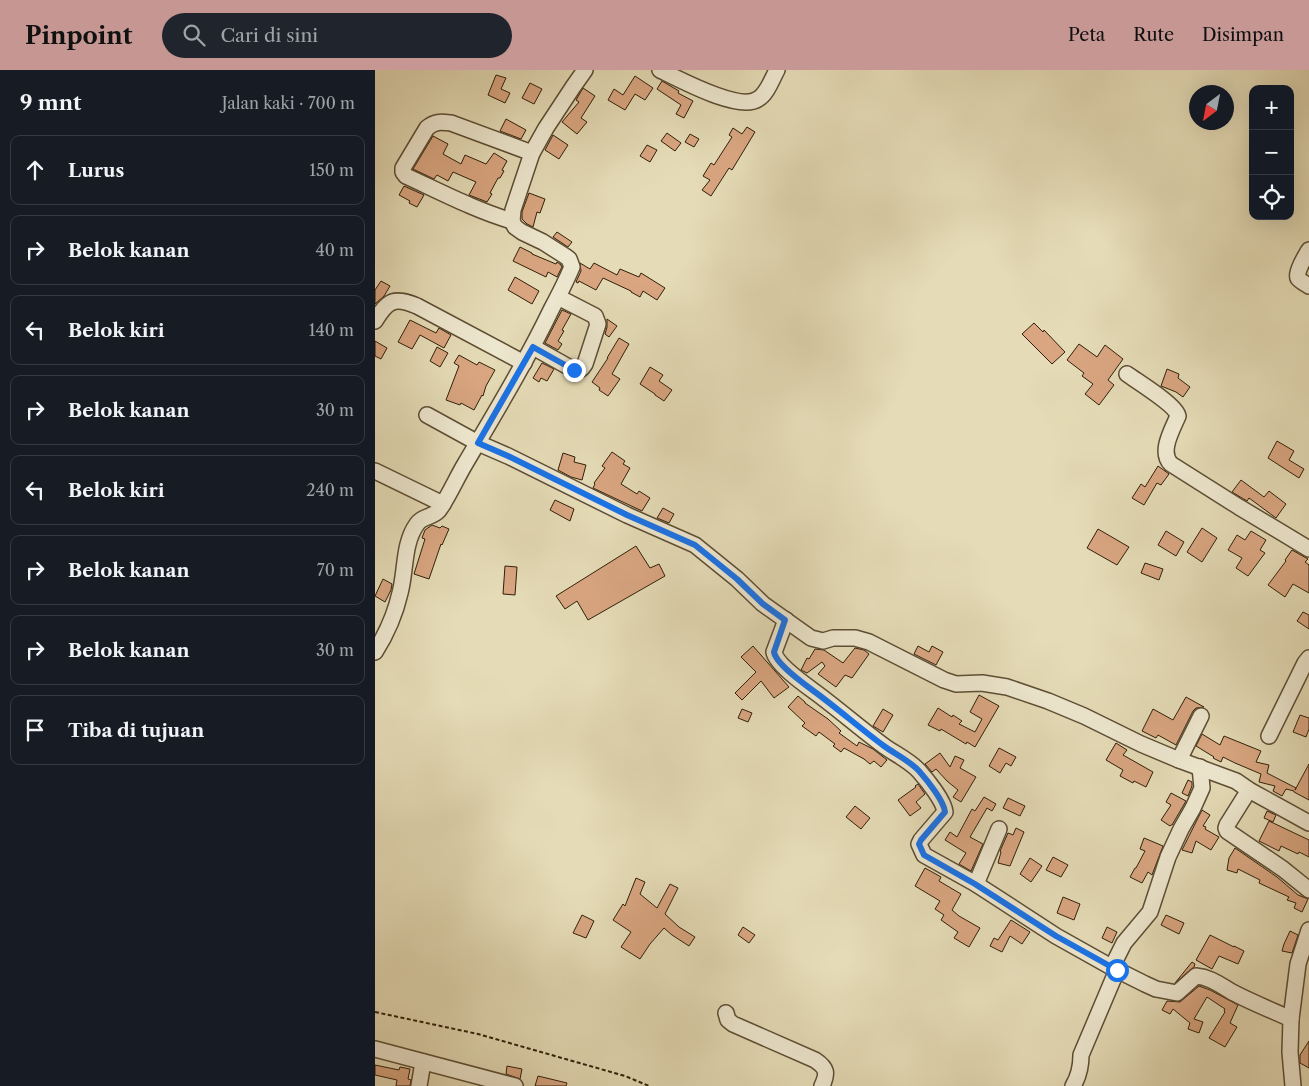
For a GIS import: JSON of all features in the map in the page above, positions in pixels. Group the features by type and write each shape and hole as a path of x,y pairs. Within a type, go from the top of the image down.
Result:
{"street":[{"path":"375,652 387,634 400,593 409,539 417,523 421,519 433,516 443,504 524,364 572,267 569,259 543,242 522,232 515,227 512,221 513,210 532,154 546,128 585,70"},
{"path":"660,70 699,89 741,103 757,100 764,93 777,70"},
{"path":"512,221 468,205 406,176 403,168 427,128 440,121 451,123 532,154"},
{"path":"1309,250 1299,268 1297,276 1309,286"},
{"path":"533,347 574,370 582,370 585,364 598,324 597,320 591,314 557,297"},
{"path":"375,321 386,305 401,300 408,302 524,364"},
{"path":"1127,374 1177,412 1178,416 1165,448 1166,458 1171,464 1309,549"},
{"path":"427,415 478,443 627,515 695,545 737,579 763,604 811,638 823,640 855,638 869,642 944,680 956,684 983,683 1024,692 1084,716 1179,760 1236,781 1309,823"},
{"path":"375,471 443,504"},
{"path":"785,620 774,652 777,660 884,746 918,769 942,801 945,812 919,844 924,855 975,884 1056,936 1156,989 1175,994 1196,976 1203,976 1232,992 1291,1019"},
{"path":"1269,736 1309,658"},
{"path":"1179,760 1201,716"},
{"path":"1073,1086 1078,1078 1081,1055 1124,943 1150,912 1168,858 1202,788 1201,767"},
{"path":"1249,790 1227,825 1227,831 1283,869 1309,890"},
{"path":"975,884 999,829"},
{"path":"1293,1086 1290,1052 1291,1019 1298,964 1309,930"},
{"path":"726,1013 728,1020 733,1024 823,1065 826,1078 822,1086"},
{"path":"375,1049 515,1086"},
{"path":"419,1086 423,1062"}],"path":[{"path":"375,1012 478,1034 625,1076 649,1086"}],"building":[{"path":"496,75 506,78 501,89 510,93 505,103 488,95"},
{"path":"635,76 653,88 645,100 635,94 625,110 608,100 614,89 623,95"},
{"path":"662,81 693,101 684,118 676,114 681,105 657,89"},
{"path":"530,83 542,89 534,104 522,98"},
{"path":"583,88 595,96 581,118 587,122 577,134 562,122 579,102 576,100"},
{"path":"506,119 526,130 521,139 500,131"},
{"path":"747,127 755,132 732,170 729,168 711,196 702,190 710,180 703,176 711,163 714,165 732,137 729,135 733,128 742,134"},
{"path":"667,133 681,143 675,151 661,141"},
{"path":"690,134 699,139 694,147 685,142"},
{"path":"553,135 568,145 559,159 545,150"},
{"path":"433,136 448,144 443,154 461,164 465,155 486,164 494,153 507,161 502,170 504,171 500,178 498,178 487,202 469,195 476,182 453,172 448,181 437,175 434,179 413,169"},
{"path":"647,145 657,150 650,162 640,156"},
{"path":"404,186 424,195 417,207 399,195"},
{"path":"529,193 545,199 540,213 537,212 533,227 522,219 522,212"},
{"path":"557,232 572,242 568,247 553,237"},
{"path":"520,247 532,254 561,265 562,267 557,277 548,272 546,277 513,261"},
{"path":"580,263 590,269 594,263 617,275 620,269 639,277 641,273 665,288 657,300 643,291 640,297 603,278 596,290 579,281 578,283 576,282 581,271"},
{"path":"515,277 539,291 532,304 508,290"},
{"path":"381,281 390,286 384,296 375,304 375,290"},
{"path":"562,310 571,314 558,341 562,344 558,350 545,343"},
{"path":"607,319 617,326 609,337 605,334"},
{"path":"410,320 436,333 439,328 451,335 444,348 420,335 412,349 398,342"},
{"path":"1034,323 1043,332 1044,330 1065,352 1052,364 1022,334"},
{"path":"619,338 629,344 612,374 620,379 608,396 592,382"},
{"path":"375,341 387,348 381,359 375,356"},
{"path":"1079,344 1097,357 1105,345 1123,359 1108,380 1114,385 1099,405 1085,394 1093,384 1082,376 1084,373 1067,360"},
{"path":"437,347 448,353 440,367 430,361"},
{"path":"459,355 477,365 479,362 495,370 474,410 461,403 460,405 446,400 459,366 454,363"},
{"path":"542,363 554,369 547,381 541,378 539,382 533,378"},
{"path":"650,367 663,375 659,381 672,390 664,401 640,384"},
{"path":"1167,369 1179,374 1178,378 1190,387 1183,397 1161,386"},
{"path":"1277,441 1294,451 1289,460 1304,469 1299,478 1268,458"},
{"path":"612,452 625,461 623,464 630,468 621,484 637,494 639,491 650,498 642,511 593,488 594,483 605,468 602,466"},
{"path":"563,453 575,457 574,462 586,465 582,480 558,470"},
{"path":"1158,466 1169,474 1161,485 1157,483 1144,505 1132,498 1141,484 1145,487"},
{"path":"1241,480 1264,497 1269,491 1286,504 1276,518 1249,498 1247,501 1232,492"},
{"path":"555,500 574,509 570,521 550,510"},
{"path":"663,508 674,514 669,523 657,518"},
{"path":"432,525 449,529 441,544 429,579 414,574 425,539 422,538 425,530"},
{"path":"1202,528 1217,538 1202,562 1187,552"},
{"path":"1098,529 1129,547 1117,565 1087,548"},
{"path":"1166,531 1184,542 1176,556 1158,545"},
{"path":"1251,531 1266,540 1260,550 1265,553 1248,576 1236,568 1242,558 1228,550 1237,535 1245,540"},
{"path":"636,546 650,568 659,564 665,576 588,620 577,601 565,609 556,596"},
{"path":"1292,550 1308,559 1305,562 1309,565 1309,593 1293,584 1285,597 1268,585"},
{"path":"1145,563 1163,569 1159,580 1141,573"},
{"path":"505,566 517,567 515,595 503,594"},
{"path":"383,579 392,584 385,602 375,596"},
{"path":"1303,612 1309,615 1309,629 1297,621"},
{"path":"753,646 789,687 774,698 761,681 742,700 735,693 756,672 741,657"},
{"path":"918,646 929,652 932,646 943,652 936,665 914,654"},
{"path":"855,648 864,650 869,654 852,678 845,675 836,687 818,674 825,666 822,662 807,673 801,670 807,658 809,659 815,649 824,650 843,663"},
{"path":"979,695 999,706 975,747 967,742 966,744 941,729 940,731 928,725 938,708 952,717 953,715 962,721 959,724 975,732 982,719 970,712"},
{"path":"798,696 828,719 841,731 839,733 857,746 859,742 873,749 887,760 881,767 874,761 870,764 844,748 841,752 833,746 835,744 819,732 816,736 802,726 805,723 788,707"},
{"path":"1186,697 1204,707 1196,708 1193,711 1176,745 1158,735 1156,738 1142,731 1153,709 1173,720"},
{"path":"742,709 752,713 748,722 738,718"},
{"path":"883,709 893,715 883,732 873,726"},
{"path":"1300,715 1309,718 1309,729 1306,737 1293,732"},
{"path":"1202,734 1220,745 1224,736 1261,751 1256,762 1269,765 1267,773 1296,788 1295,790 1309,764 1309,800 1294,791 1286,789 1282,796 1273,791 1275,786 1259,782 1261,774 1223,757 1221,762 1213,758 1196,746"},
{"path":"1116,743 1127,750 1123,755 1153,772 1146,787 1120,776 1123,770 1106,760"},
{"path":"999,748 1016,757 1011,766 1006,763 1000,773 989,766"},
{"path":"940,753 950,767 955,756 964,760 960,768 976,777 961,802 953,797 958,790 936,769 932,772 925,764"},
{"path":"1188,780 1192,782 1192,786 1188,796 1182,793"},
{"path":"918,784 925,794 916,802 921,808 910,816 898,800"},
{"path":"1171,793 1186,801 1170,826 1161,820 1171,805 1166,802"},
{"path":"984,797 996,804 992,811 987,808 970,837 983,844 971,871 959,864 966,853 945,840 950,832 957,837 972,809 975,811"},
{"path":"1008,798 1025,806 1020,816 1003,808"},
{"path":"855,806 870,818 861,829 846,817"},
{"path":"1202,810 1210,815 1203,826 1219,837 1211,850 1196,841 1192,853 1182,850"},
{"path":"1267,811 1276,815 1273,822 1264,818"},
{"path":"1269,821 1309,840 1309,857 1281,846 1279,851 1259,841"},
{"path":"1016,828 1024,832 1010,866 998,863 1000,851 1008,833 1013,835"},
{"path":"1144,838 1163,846 1152,875 1148,872 1142,883 1130,877 1145,851 1140,849"},
{"path":"1235,848 1277,877 1298,895 1308,899 1302,912 1294,908 1296,903 1287,900 1289,897 1259,883 1260,880 1238,869 1237,873 1227,870 1229,858"},
{"path":"1053,857 1068,865 1061,877 1046,870"},
{"path":"1030,858 1042,866 1031,882 1020,874"},
{"path":"925,868 941,877 939,881 961,894 952,910 980,928 969,947 954,938 958,932 941,920 944,915 935,909 940,901 915,886"},
{"path":"636,878 645,882 640,894 657,908 670,884 678,888 665,914 679,927 695,937 689,946 664,928 640,959 621,947 631,932 613,920 623,904 625,906"},
{"path":"1063,897 1080,904 1074,920 1057,913"},
{"path":"582,915 594,921 586,938 573,933"},
{"path":"1166,915 1184,923 1179,934 1161,925"},
{"path":"1011,920 1030,932 1022,944 1010,936 1002,952 990,946 994,938 998,940"},
{"path":"743,927 755,935 749,943 738,935"},
{"path":"1107,927 1117,932 1112,943 1102,938"},
{"path":"1290,931 1298,935 1292,953 1282,951"},
{"path":"1210,935 1244,951 1238,964 1219,956 1212,969 1196,960"},
{"path":"1192,962 1195,964 1194,967 1175,983"},
{"path":"1199,986 1238,1005 1230,1023 1237,1027 1225,1047 1209,1038 1225,1009 1207,997 1194,1019 1203,1022 1199,1033 1188,1029 1190,1023 1173,1009 1170,1014 1162,1010 1167,1001 1180,1002"},
{"path":"1309,1041 1309,1068 1300,1063 1300,1055"},
{"path":"375,1065 399,1070 400,1067 410,1069 408,1079 411,1080 410,1086 396,1086 397,1080 375,1075"},
{"path":"507,1066 522,1069 520,1079 506,1074"},
{"path":"538,1076 567,1083 566,1086 535,1086"}],"route":[{"path":"574,370 533,347 478,443 627,515 695,545 721,565 763,604 785,620 774,652 777,660 884,746 918,769 942,801 945,807 943,817 919,844 924,855 975,884 1056,936 1117,970"}]}
